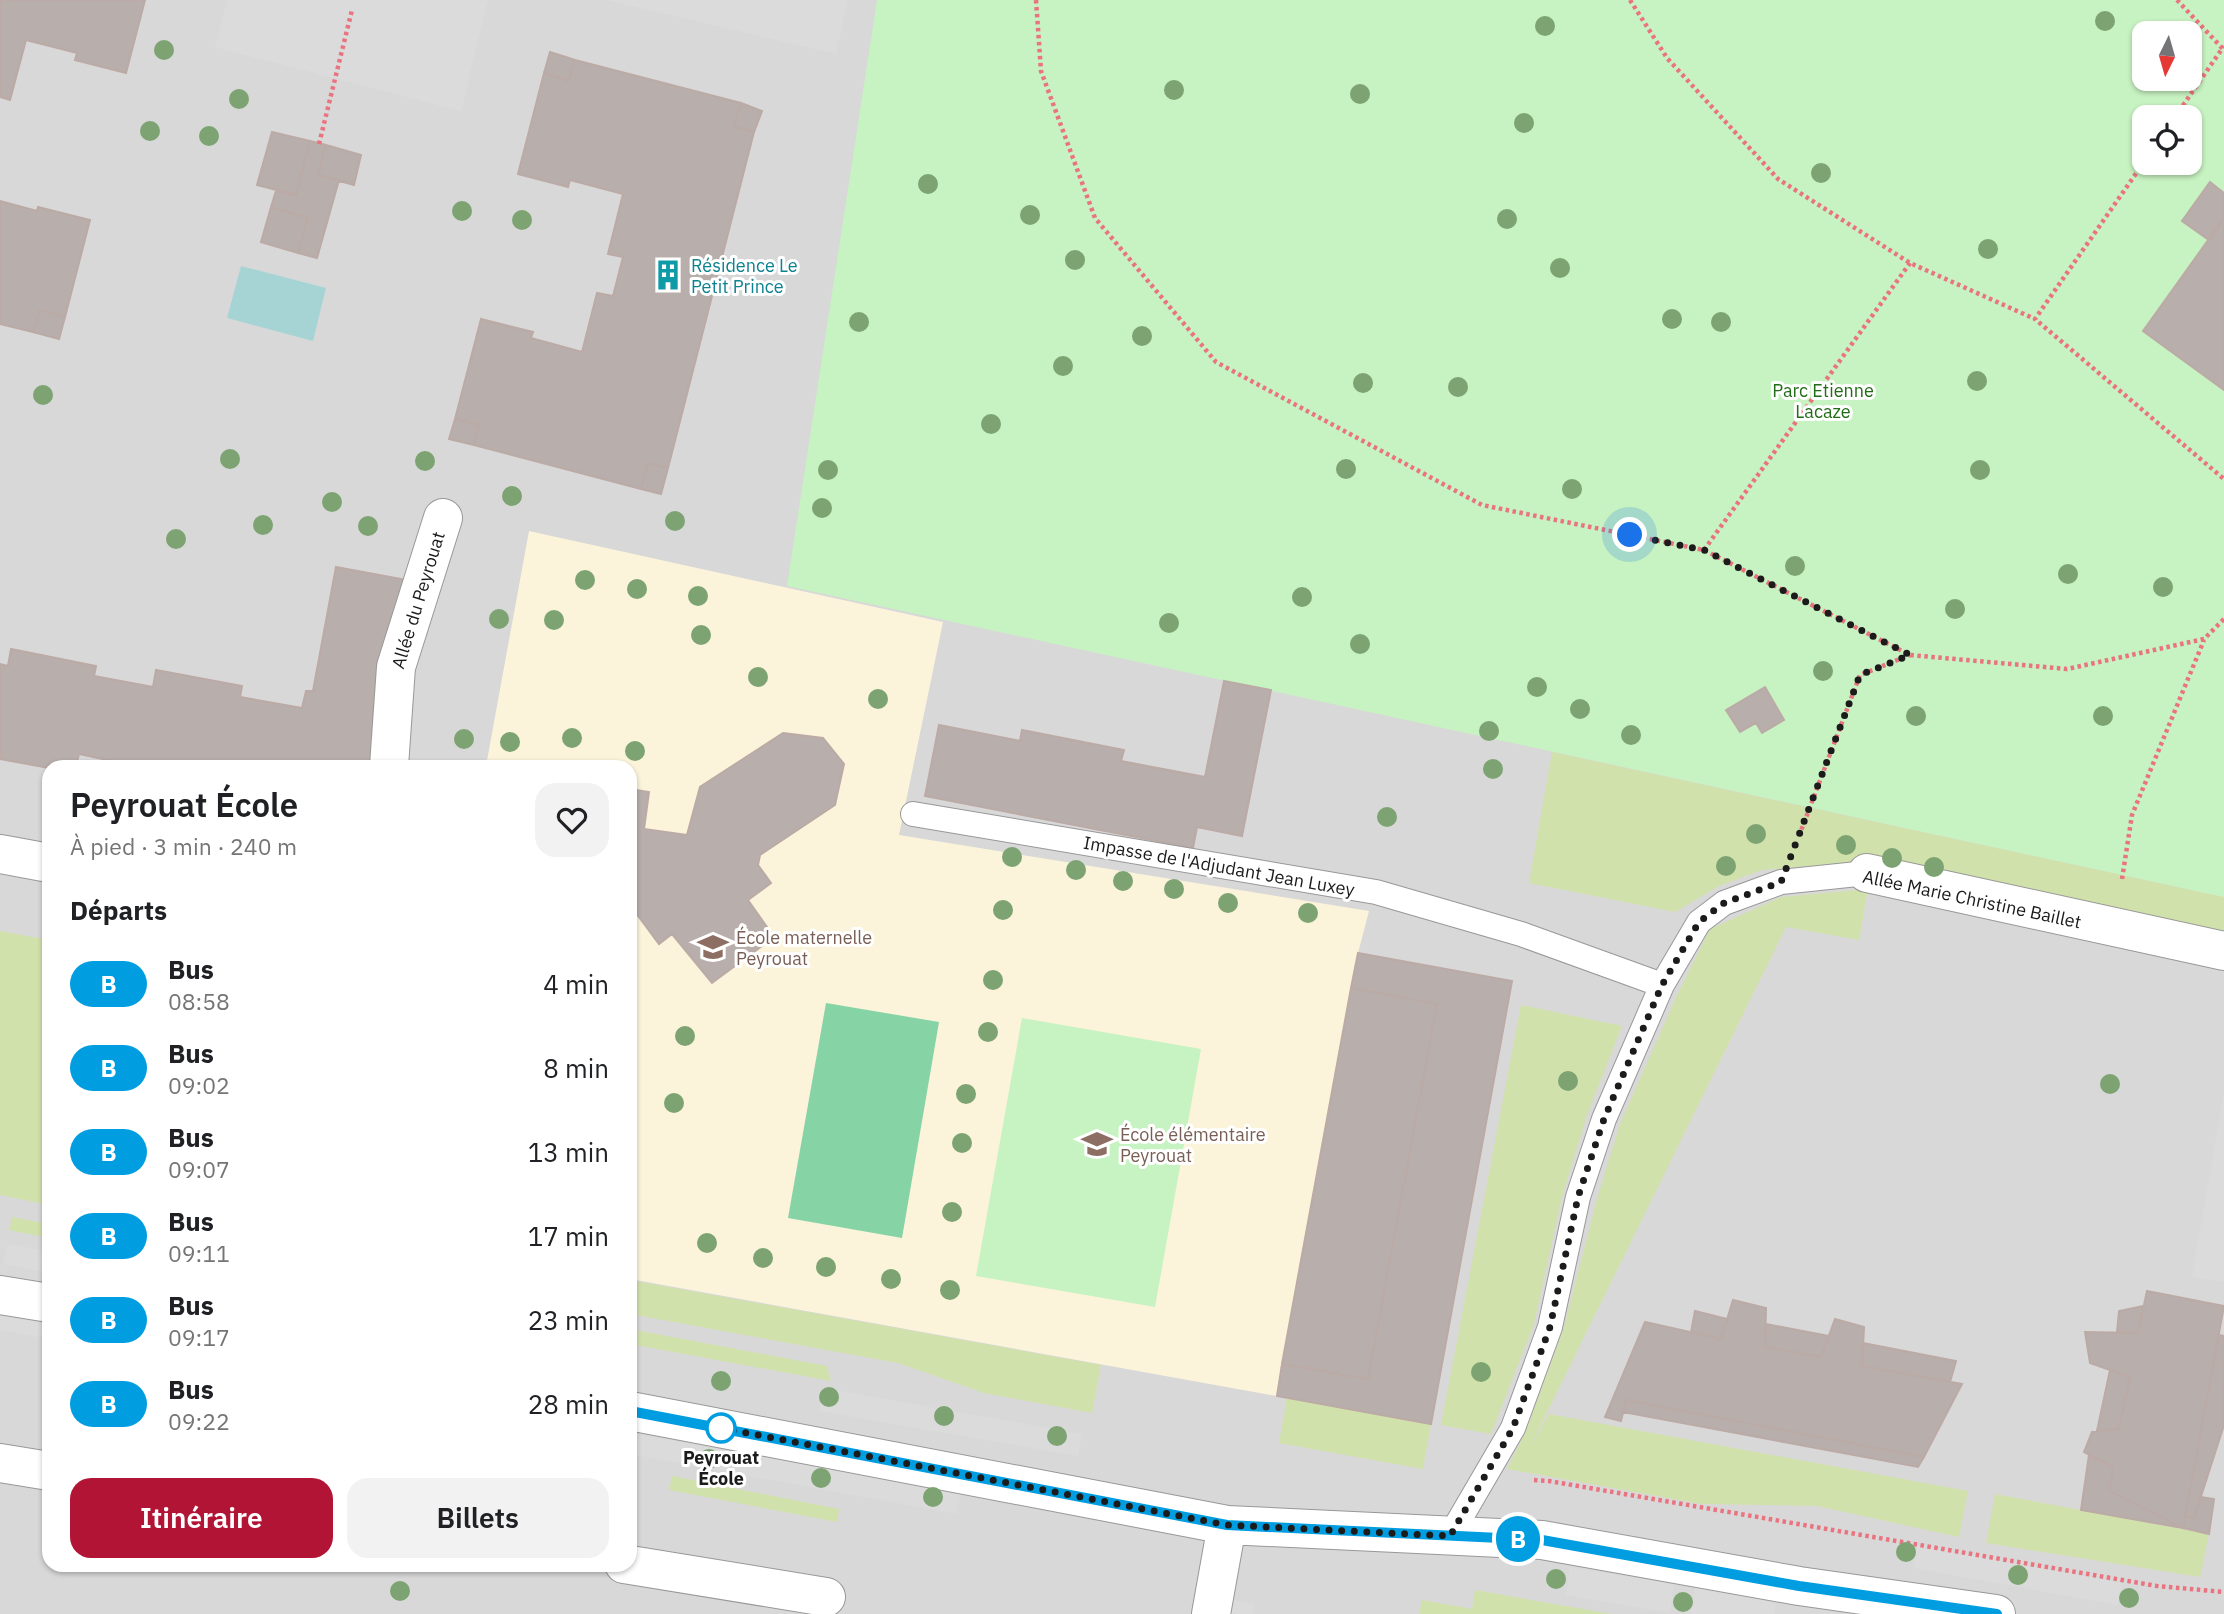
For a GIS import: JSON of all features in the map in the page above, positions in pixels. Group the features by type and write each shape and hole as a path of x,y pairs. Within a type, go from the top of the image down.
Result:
{"street":[{"name":"Allée du Peyrouat","path":"389,760 396,667 443,518"},
{"path":"0,854 42,862"},
{"name":"Allée Marie Christine Baillet","path":"1867,873 2224,951"},
{"path":"0,1295 42,1302"},
{"path":"637,1412 1227,1525 1542,1540 1796,1600 1996,1614"},
{"path":"0,1463 42,1470"},
{"path":"1211,1614 1227,1525"},
{"path":"637,1566 826,1597"}],"lane":[{"name":"Impasse de l'Adjudant Jean Luxey","path":"914,814 1376,892 1521,934 1662,985"},
{"name":"Allée Marie Christine Baillet","path":"1450,1536 1513,1428 1550,1327 1578,1197 1604,1119 1662,985 1699,922 1724,903 1781,882 1867,873"}],"path":[{"path":"1036,0 1041,71 1095,218 1216,362 1482,505 1704,550 1910,655 2067,669 2204,639"},
{"path":"1630,0 1667,58 1779,178 1910,263 2035,319 2224,479"},
{"path":"2177,0 2223,48 2183,105"},
{"path":"319,144 352,10"},
{"path":"2035,319 2135,175"},
{"path":"1704,550 1910,263"},
{"path":"2109,927 2122,876 2132,814 2204,639 2224,619"},
{"path":"1781,882 1860,675 1910,655"},
{"path":"1483,1479 1549,1481 2157,1586 2224,1592"}],"shaded area":[{"path":"0,0 2224,0 2224,1614 0,1614"},
{"path":"227,0 488,0 461,111 215,47"},
{"path":"607,0 848,0 836,54"},
{"name":"École élémentaire Peyrouat","path":"529,531 943,622 899,835 1369,911 1358,953 1512,981 1431,1424 637,1280 637,760 487,760"},
{"path":"2224,1092 2224,1282 2192,1277"},
{"path":"8,1244 42,1250 42,1272 3,1264"},
{"path":"0,1308 42,1316 42,1338 0,1330"},
{"path":"823,1388 1082,1434 1078,1456 819,1411"},
{"path":"637,1434 961,1493 957,1514 637,1455"},
{"path":"1917,1545 2122,1583 2118,1605 1913,1568"},
{"path":"1570,1567 1674,1584 1669,1613 1566,1595"},
{"path":"1695,1587 1776,1602 1774,1614 1690,1614"},
{"path":"1230,1599 1255,1604 1253,1614 1227,1614"}],"green space":[{"name":"Parc Etienne Lacaze","path":"877,0 2224,0 2224,897 787,586"},
{"path":"1552,752 2224,897 2224,935 1870,861 1762,870 1719,886 1675,912 1529,883"},
{"path":"1868,889 1859,940 1786,927 1530,1447 1549,1414 1968,1491 1959,1537 1817,1506 1701,1504 1507,1469 1525,1433 1563,1331 1597,1199 1620,1124 1678,993 1710,929 1781,897"},
{"path":"0,931 42,939 42,1204 0,1195"},
{"path":"826,1003 939,1022 902,1238 788,1218"},
{"path":"1521,1005 1622,1026 1587,1115 1562,1197 1534,1324 1491,1434 1441,1425"},
{"path":"1022,1018 1201,1049 1155,1307 976,1276"},
{"path":"12,1217 42,1223 42,1237 9,1230"},
{"path":"637,1281 1101,1365 1092,1413 984,1393 898,1363 637,1315"},
{"path":"637,1330 827,1366 831,1381 637,1345"},
{"path":"1287,1397 1431,1424 1423,1469 1279,1443"},
{"path":"672,1476 839,1509 837,1522 669,1490"},
{"path":"1995,1494 2209,1534 2200,1577 1986,1543"},
{"path":"1475,1590 1611,1614 1419,1614 1422,1600 1472,1609"}],"water":[{"path":"241,266 326,288 313,341 227,318"}],"building":[{"path":"0,0 145,0 126,73 75,60 77,53 26,40 10,100 0,97"},
{"path":"550,52 575,60 569,81 544,73"},
{"name":"Résidence Le Petit Prince","path":"575,60 741,103 734,126 754,132 668,468 648,463 641,489 474,445 479,425 455,419 481,319 533,332 531,338 582,352 597,293 613,296 623,257 608,254 623,194 570,180 568,187 518,174 544,73 569,81"},
{"path":"741,103 762,111 754,132 734,126"},
{"path":"272,132 310,141 296,195 257,185"},
{"path":"310,141 326,145 318,175 339,180 317,258 298,253 308,218 271,207 276,191 296,195"},
{"path":"326,145 361,155 354,185 318,175"},
{"path":"2210,182 2224,193 2224,218 2209,240 2182,221"},
{"path":"0,201 37,211 38,207 90,220 65,317 40,310 33,332 0,324"},
{"path":"271,207 308,218 298,253 261,242"},
{"path":"2224,218 2224,390 2143,331"},
{"path":"40,310 65,317 59,339 33,332"},
{"path":"455,419 479,425 474,445 449,439"},
{"path":"648,463 668,468 661,494 641,489"},
{"path":"336,567 412,581 378,760 108,760 79,754 78,760 42,760 42,767 0,759 0,664 8,666 11,649 96,666 94,676 153,687 156,670 242,686 240,697 302,708 306,691 313,691"},
{"path":"1224,681 1271,690 1242,836 1197,827 1193,848 925,796 939,725 1020,741 1022,730 1124,750 1121,761 1205,777"},
{"path":"1765,687 1784,720 1762,733 1756,723 1740,732 1726,710"},
{"path":"783,733 823,738 844,764 835,805 760,855 758,865 771,883 748,900 774,937 712,983 672,934 659,944 637,914 637,790 649,792 644,829 687,835 700,787"},
{"path":"1358,953 1512,981 1431,1424 1277,1396 1282,1364 1368,1379 1437,1004 1351,988"},
{"path":"1351,988 1437,1004 1368,1379 1282,1364"},
{"path":"2147,1291 2224,1306 2183,1528 2109,1491 2113,1467 2084,1452 2092,1432 2119,1429 2130,1377 2090,1363 2085,1332 2138,1333"},
{"path":"1733,1300 1766,1308 1765,1347 1821,1357 1835,1319 1864,1327 1862,1366 1962,1384 1924,1457 1626,1400 1621,1421 1605,1417 1645,1322 1721,1339"},
{"path":"2143,1306 2138,1333 2117,1332 2119,1311"},
{"path":"1695,1311 1727,1319 1721,1339 1691,1332"},
{"path":"1766,1324 1829,1336 1821,1357 1765,1347"},
{"path":"2219,1335 2224,1336 2224,1425 2194,1518 2185,1516"},
{"path":"1863,1343 1956,1361 1950,1382 1862,1366"},
{"path":"2110,1370 2130,1377 2119,1429 2097,1431"},
{"path":"1626,1400 1924,1457 1918,1467 1623,1412"},
{"path":"2089,1455 2113,1467 2109,1491 2183,1528 2081,1510"},
{"path":"2201,1497 2214,1499 2209,1534 2183,1528 2185,1516 2194,1518"}],"bus line":[{"name":"B","path":"637,1412 1227,1525 1542,1540 1799,1586 1997,1614"}],"place":[{"name":"Résidence Le Petit Prince","path":"668,275"},
{"name":"École maternelle Peyrouat","path":"713,947"},
{"name":"École élémentaire Peyrouat","path":"1097,1144"},
{"name":"Peyrouat École","path":"721,1428"}],"route":[{"path":"721,1428 1227,1525 1450,1536 1513,1428 1550,1327 1578,1197 1604,1119 1662,985 1699,922 1724,903 1781,882 1860,675 1910,655 1704,550 1630,535"}]}
